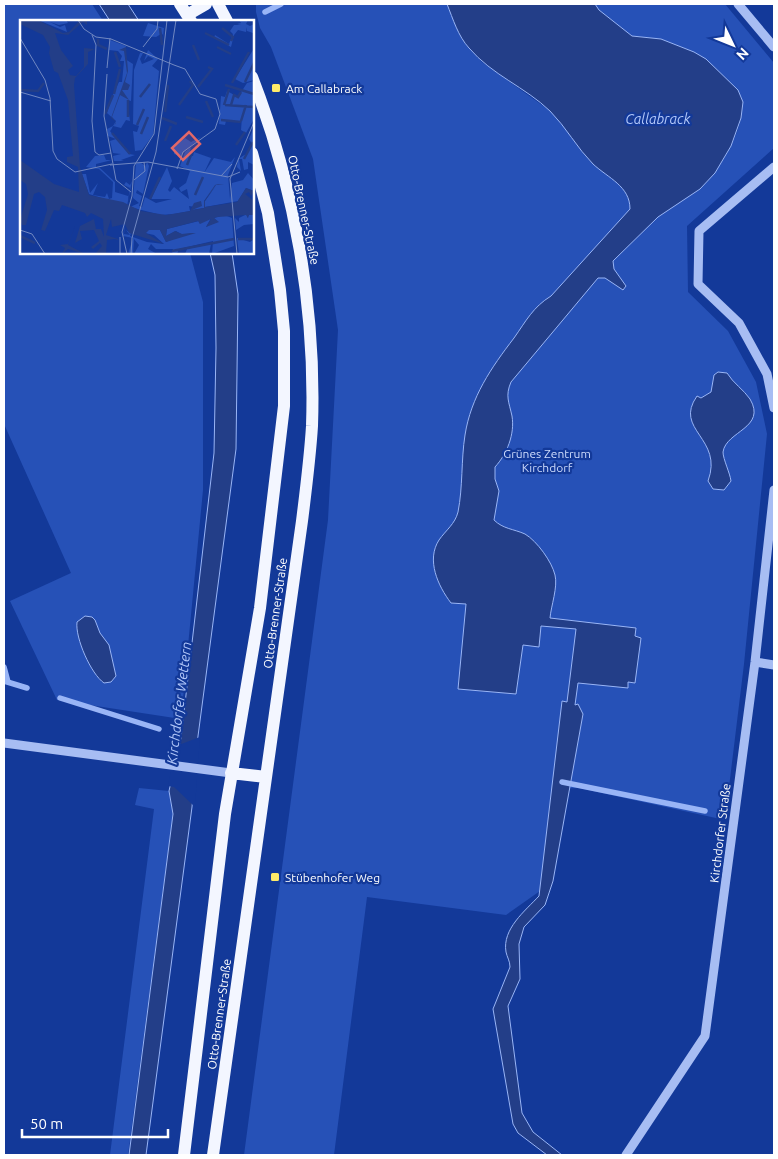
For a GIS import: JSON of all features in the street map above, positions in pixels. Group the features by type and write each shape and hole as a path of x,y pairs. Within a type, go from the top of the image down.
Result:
{"main road":[{"path":"180,4 189,18 206,4"},
{"path":"218,4 226,20"},
{"name":"Otto-Brenner-Straße","path":"213,1155 308,470 312,427 312,362 307,295 279,154 254,84"},
{"name":"Otto-Brenner-Straße","path":"184,1155 231,773 260,608 284,406 284,331 280,290 268,213 254,160"},
{"path":"231,773 266,777"}],"street":[{"path":"738,4 774,46"},
{"path":"774,167 699,231 698,284 738,323 767,374 774,408"},
{"name":"Kirchdorfer Straße","path":"626,1155 705,1036 755,662 774,490"},
{"path":"755,662 774,665"},
{"path":"4,743 231,773"}],"green space":[{"path":"4,4 92,4 102,20 20,20 20,254 190,254 203,302 203,490 181,719 57,700 10,601 71,573 4,424"},
{"name":"Grünes Zentrum Kirchdorf","path":"256,4 447,4 457,29 467,46 482,62 549,110 626,192 630,198 630,209 681,200 708,180 728,152 735,137 740,122 741,96 694,52 661,39 632,36 599,10 595,4 725,4 774,63 774,148 687,226 688,292 728,331 756,382 767,434 744,664 725,820 579,788 553,789 540,891 506,915 367,897 334,1155 244,1155 328,520 338,330 313,159 271,47 260,28"},
{"path":"139,788 169,791 173,814 128,1155 110,1155 154,809 135,805"}],"water":[{"path":"99,4 128,4 138,20 109,20"},
{"name":"Callabrack","path":"447,4 595,4 599,10 632,36 661,39 694,52 706,59 738,90 743,102 741,118 731,146 715,173 700,189 658,217 613,261 614,269 626,286 623,290 605,278 598,278 511,382 508,395 513,423 511,437 503,456 495,467 495,479 499,491 494,520 501,525 530,537 551,564 556,585 550,618 636,628 635,636 641,638 635,683 628,682 628,688 578,683 575,705 578,704 583,714 553,881 545,905 524,927 519,944 520,979 508,1006 522,1113 533,1132 562,1155 547,1155 518,1133 513,1124 493,1009 510,967 506,944 511,928 521,914 539,896 562,701 567,702 576,629 541,626 539,647 523,645 516,694 458,689 466,604 451,603 446,596 435,573 434,556 439,540 457,516 461,493 465,435 472,408 483,384 497,360 526,320 551,296 630,209 629,201 622,188 593,164 550,111 488,66 469,48 459,33"},
{"path":"210,254 232,254 238,294 236,449 198,736 192,807 146,1155 129,1155 173,814 169,791 181,738 214,453 215,275"},
{"path":"718,372 727,373 748,396 754,409 750,423 731,439 723,452 731,481 724,490 713,489 708,481 711,466 710,454 691,418 691,408 697,396 701,398 711,392 714,375"},
{"path":"85,616 92,617 95,620 100,633 109,645 116,676 111,682 104,683 94,672 81,646 77,622"}],"pier":[{"path":"200,737 195,807 174,787 168,786 176,746"}],"waterway":[{"path":"265,12 281,4"},
{"path":"4,667 8,682"},
{"path":"4,681 27,688"},
{"path":"60,698 159,729"},
{"path":"562,782 705,811"}],"place":[{"name":"Am Callabrack","path":"276,88"},
{"name":"Stübenhofer Weg","path":"275,877"}],"water label":[{"name":"Kirchdorfer Wettern","path":"179,703"}]}
